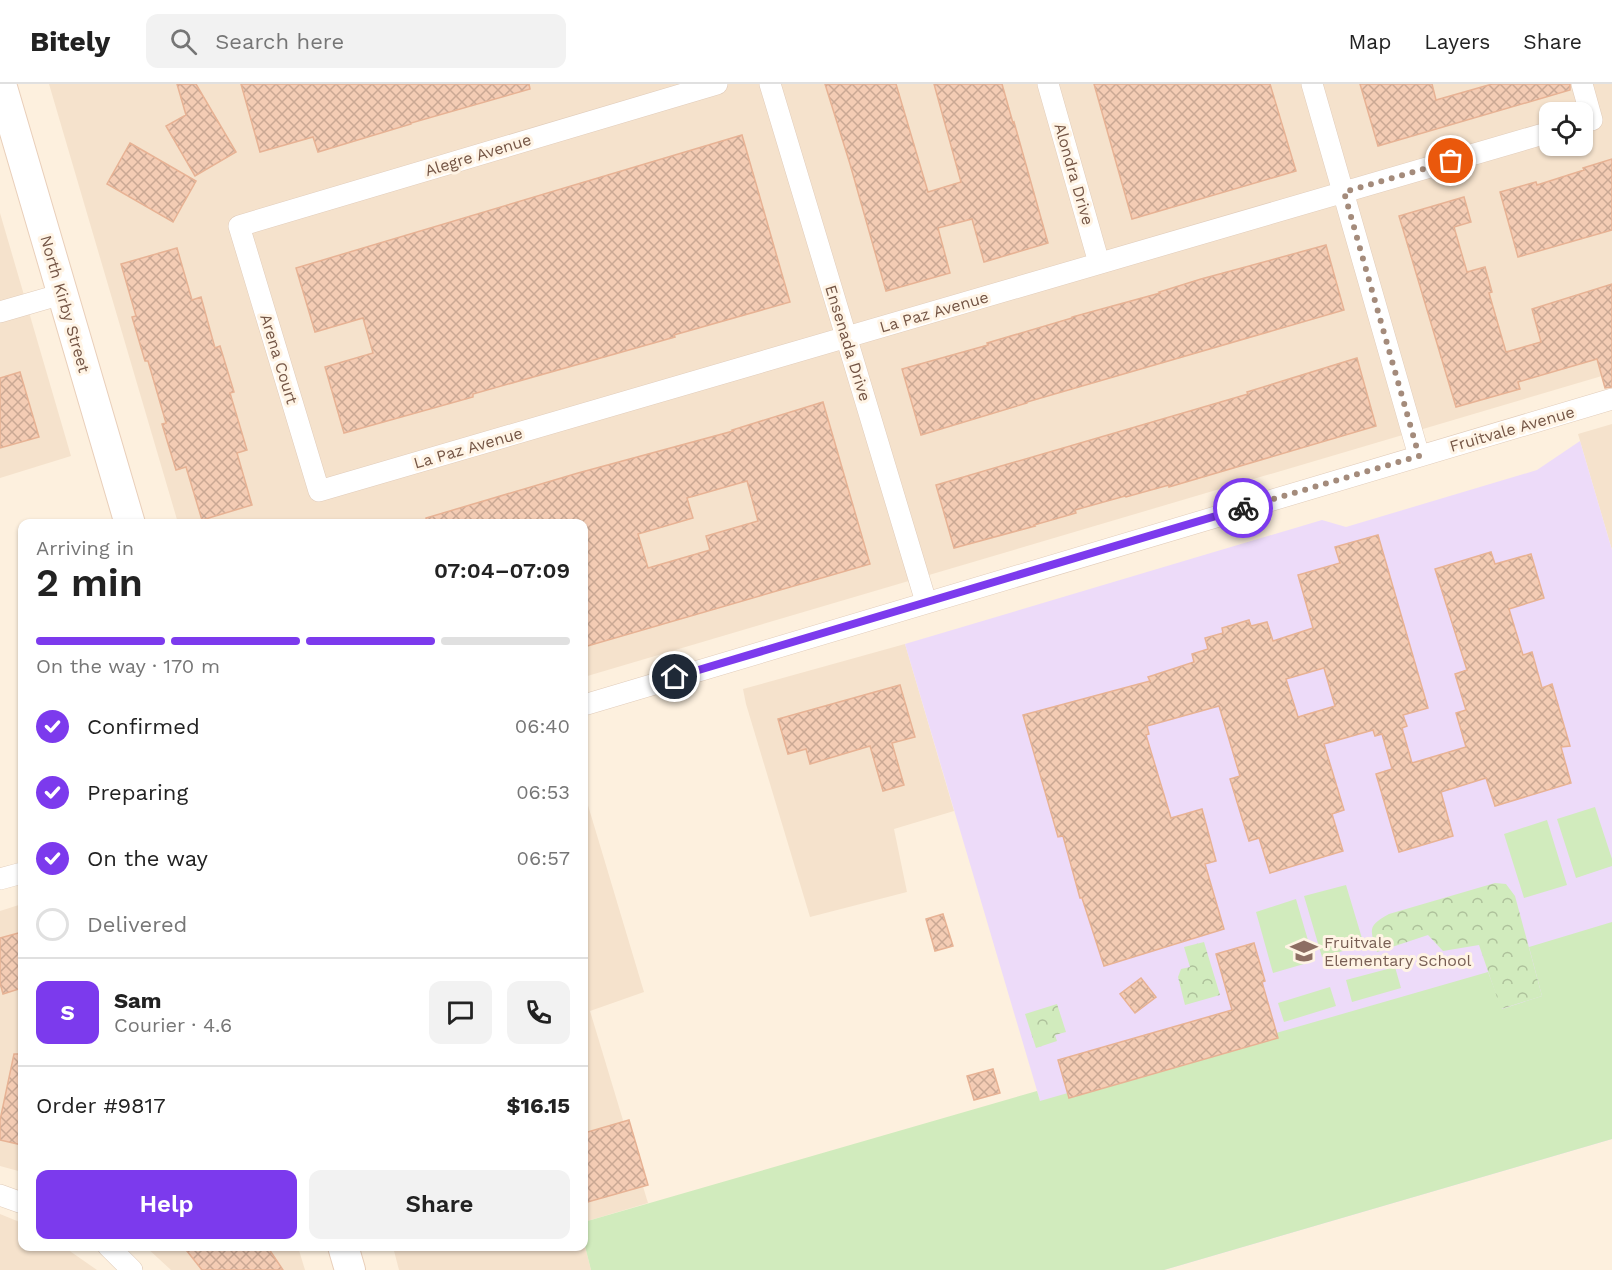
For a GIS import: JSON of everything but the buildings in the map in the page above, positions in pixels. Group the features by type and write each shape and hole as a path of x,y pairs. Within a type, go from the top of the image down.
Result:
{"street":[{"name":"North Kirby Street","path":"1,84 129,519"},
{"name":"Alegre Avenue","path":"239,226 717,84"},
{"name":"Ensenada Drive","path":"770,84 926,602"},
{"name":"Alondra Drive","path":"1048,84 1100,263"},
{"path":"1312,84 1419,456"},
{"path":"1582,84 1596,119"},
{"name":"La Paz Avenue","path":"319,491 1539,135"},
{"name":"Arena Court","path":"239,226 319,491"},
{"path":"0,312 62,294"},
{"name":"Fruitvale Avenue","path":"588,704 1612,399"},
{"path":"0,879 18,874"},
{"path":"0,1195 18,1202"},
{"path":"113,1251 132,1270"},
{"path":"344,1251 350,1270"}],"shaded area":[{"path":"49,84 1612,84 1612,373 588,676 588,519 177,519"},
{"path":"0,213 71,456 0,478"},
{"path":"1612,424 1612,550 1578,434"},
{"name":"Fruitvale Elementary School","path":"1580,441 1612,550 1612,1139 1164,1270 1090,1270 905,644 1322,520 1346,527 1537,470"},
{"path":"905,644 954,811 894,829 907,892 810,917 743,689"},
{"path":"588,805 644,992 590,1011 648,1203 588,1221"},
{"path":"18,905 18,1171 0,1166 0,911"},
{"path":"0,1214 18,1221 18,1251 70,1251 97,1270 0,1270"},
{"path":"150,1251 299,1251 305,1270 171,1270"},
{"path":"394,1251 586,1251 591,1270 399,1270"}],"green space":[{"path":"1595,807 1612,859 1612,866 1576,878 1557,819"},
{"path":"1547,820 1567,885 1524,898 1504,834"},
{"path":"1495,883 1506,884 1515,896 1542,996 1501,1009 1479,945 1443,951 1428,935 1377,952 1372,929 1382,918"},
{"path":"1346,885 1364,945 1322,957 1304,896"},
{"path":"1296,899 1314,961 1273,973 1256,912"},
{"path":"1612,922 1612,1139 1164,1270 591,1270 586,1251 588,1221 1037,1091 1040,1101 1488,972 1502,1009 1542,996 1529,947"},
{"path":"1204,942 1220,995 1185,1005 1178,977 1181,969 1190,967 1184,947"},
{"path":"1395,967 1401,988 1352,1002 1346,980"},
{"path":"1330,987 1336,1006 1284,1022 1278,1003"},
{"path":"1057,1004 1066,1032 1055,1035 1057,1041 1036,1048 1025,1014"}],"way so far":[{"path":"1243,508 1419,456 1344,192 1451,161"}],"place":[{"name":"Fruitvale Elementary School","path":"1304,951"}],"route":[{"path":"675,677 1243,508"}]}
